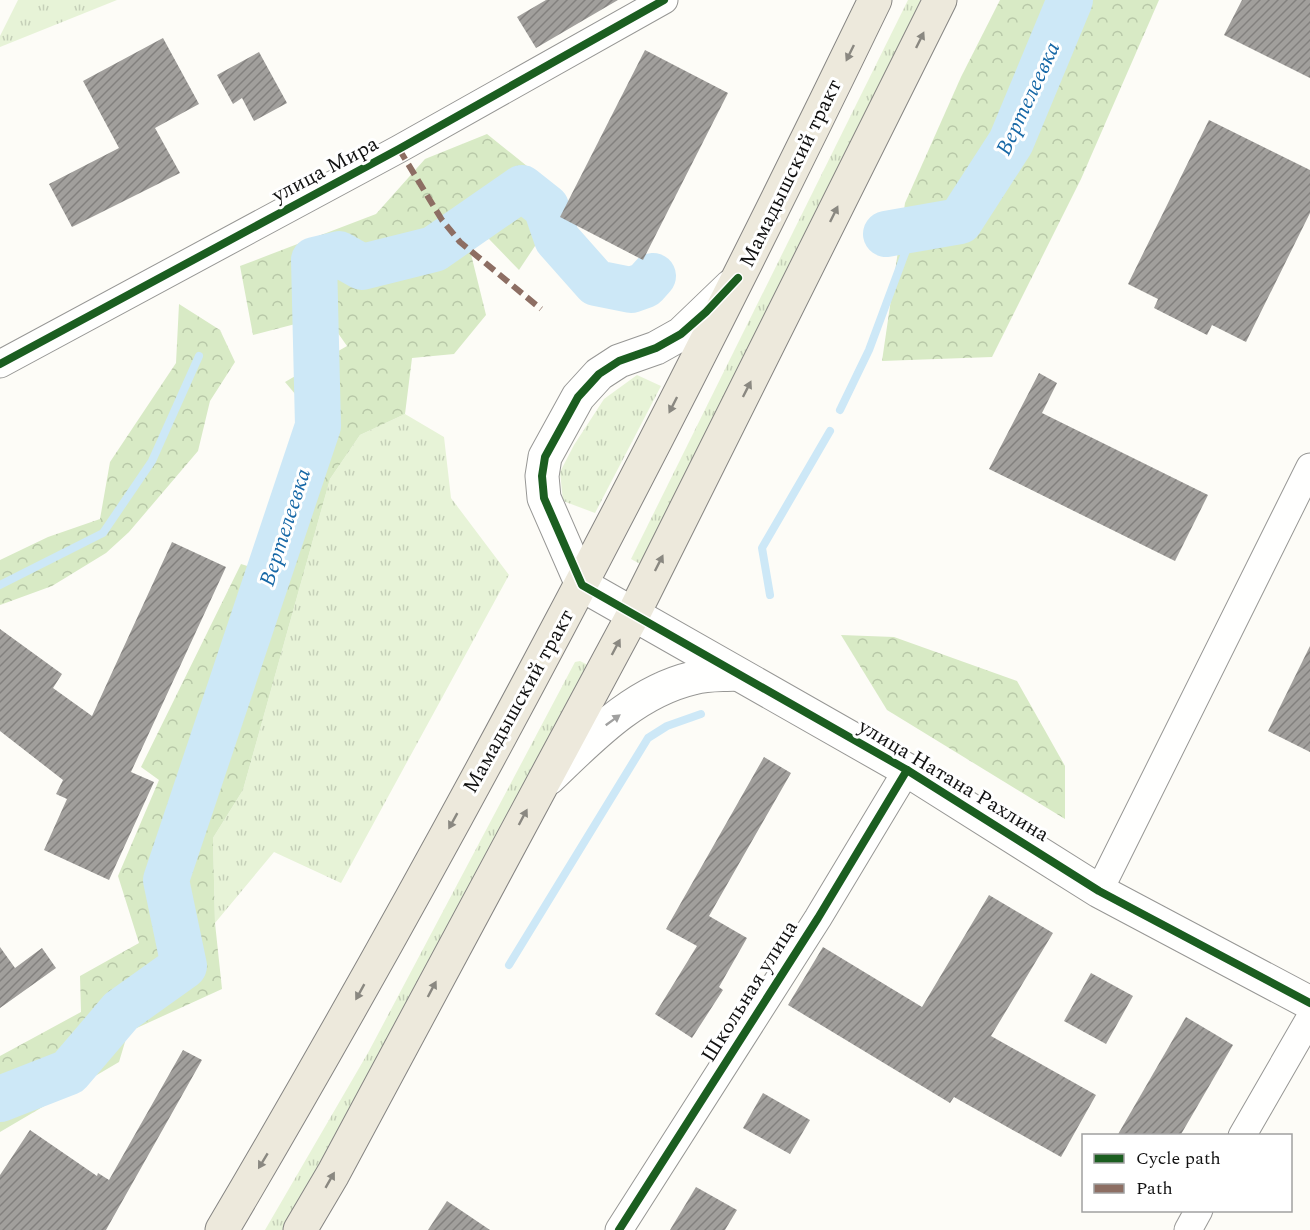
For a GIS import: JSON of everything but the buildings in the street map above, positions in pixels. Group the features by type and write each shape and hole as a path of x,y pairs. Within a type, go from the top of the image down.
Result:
{"main road":[{"name":"Мамадышский тракт","path":"222,1230 323,1059 582,585 738,278 875,0"},
{"path":"300,1230 333,1174 633,615 940,0"}],"street":[{"name":"улица Мира","path":"0,364 399,149 664,0"},
{"path":"582,585 544,498 542,476 545,457 578,398 599,374 620,361 656,348 681,334 706,312 738,278"},
{"path":"1099,891 1310,467"},
{"name":"улица Натана Рахлина","path":"582,585 907,770 1005,829 1099,891 1310,1003"},
{"path":"539,788 601,728 643,698 694,677 735,674"},
{"name":"Школьная улица","path":"619,1230 811,928 907,770"},
{"path":"1243,1134 1310,1018"},
{"path":"1188,1230 1198,1212"}],"green space":[{"path":"18,0 117,0 0,47 0,36"},
{"path":"908,0 921,0 642,565 631,559"},
{"path":"1000,0 1159,0 1081,179 992,357 882,361 905,203 961,77"},
{"path":"487,134 548,183 547,228 519,270 489,239 469,246 486,315 454,354 412,358 405,414 360,435 330,479 243,790 213,838 215,923 222,989 128,1032 119,1062 0,1132 0,1056 81,1012 80,976 139,943 118,876 159,780 141,767 241,564 263,571 312,414 285,382 347,346 326,316 253,335 240,266 376,214 425,159"},
{"path":"179,304 220,330 235,362 210,401 198,451 129,532 106,553 52,586 0,605 0,560 48,537 100,519 110,462 176,363"},
{"path":"637,375 661,386 595,513 563,501 560,472 574,445 604,399"},
{"path":"405,414 444,437 451,498 509,575 341,883 274,852 215,923 213,838 243,790 330,479 360,435"},
{"path":"841,635 894,637 1017,681 1065,766 1065,819 887,710"},
{"path":"580,661 588,665 589,670 284,1230 265,1230 369,1051 575,662"}],"waterway":[{"name":"Вертелеевка","path":"886,234 960,221 1011,142 1070,0"},
{"name":"Вертелеевка","path":"0,1099 69,1072 121,1011 184,966 166,880 318,426 314,260 339,254 362,267 434,249 522,188 546,207 557,239 596,283 631,290 645,285 653,276"},
{"path":"840,410 869,350 914,229"},
{"path":"0,585 103,533 152,461 199,356"},
{"path":"770,595 762,548 830,431"},
{"path":"509,965 648,738 667,726 701,714"}],"marked path":[{"path":"399,149 442,220 460,242 541,309"}],"cycle path":[{"path":"0,364 399,149 664,0"},
{"path":"738,278 706,312 681,334 656,348 619,361 599,374 578,397 545,457 542,476 544,498 582,585 907,770 1099,891 1310,1003"},
{"path":"619,1230 818,918 907,770"}]}
